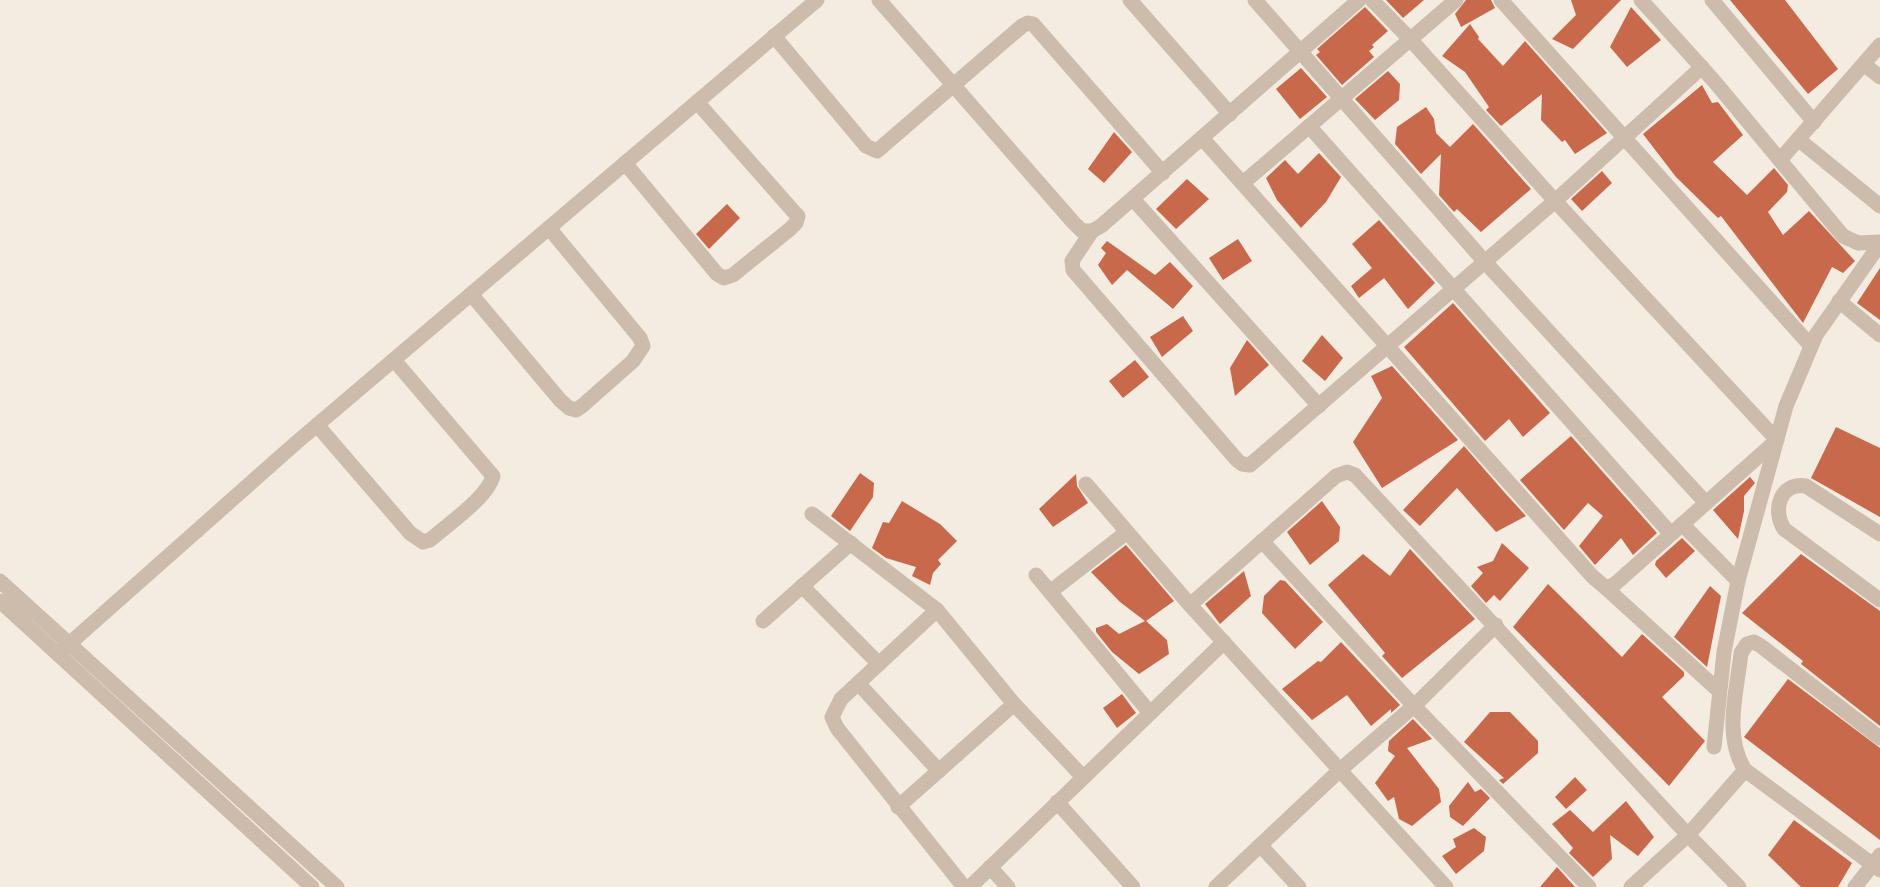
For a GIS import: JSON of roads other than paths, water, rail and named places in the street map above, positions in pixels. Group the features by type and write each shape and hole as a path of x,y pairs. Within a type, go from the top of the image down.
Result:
{"street":[{"path":"58,654 317,425 817,0"},
{"path":"879,0 1073,222 1082,231 1092,231"},
{"path":"1130,0 1230,114"},
{"path":"1255,0 1485,262 1706,503"},
{"path":"1359,0 1133,199 1092,231 1072,261 1073,270 1242,464 1250,465 1258,460 1555,201 1702,67"},
{"path":"1372,0 1777,440"},
{"path":"1243,183 1456,0"},
{"path":"1501,0 1810,345"},
{"path":"1641,0 1702,67 1844,236 1858,243 1880,243"},
{"path":"1712,0 1814,122"},
{"path":"774,36 871,150 883,147 1022,26 1028,23 1033,24 1163,173"},
{"path":"1780,160 1865,65 1880,45"},
{"path":"1865,65 1880,77"},
{"path":"625,163 717,274 724,278 733,275 796,224 798,216 697,102"},
{"path":"1309,126 1452,290 1676,529 1738,581"},
{"path":"1202,138 1584,567 1719,691"},
{"path":"1798,139 1880,206"},
{"path":"1133,199 1319,406"},
{"path":"471,294 568,408 576,410 582,405 633,361 644,346 640,338 549,228"},
{"path":"1714,747 1719,691 1738,581 1796,377 1810,345 1880,243"},
{"path":"1839,301 1880,335"},
{"path":"317,425 410,533 423,542 430,540 483,493 491,484 493,476 394,360"},
{"path":"1606,588 1615,584 1777,440"},
{"path":"1190,604 1336,476 1347,472 1361,481 1688,835 1739,887"},
{"path":"1086,484 1190,604 1446,887"},
{"path":"1880,534 1806,486 1797,485 1789,488 1777,506 1778,520 1784,529 1880,600"},
{"path":"812,513 936,610 1014,704 1083,777"},
{"path":"1050,592 1127,532"},
{"path":"1262,541 1414,706 1589,887"},
{"path":"763,621 851,543"},
{"path":"1036,575 1150,713"},
{"path":"0,581 337,887"},
{"path":"802,586 879,664"},
{"path":"0,602 312,887"},
{"path":"936,610 841,699 832,717 837,728 898,807 964,887"},
{"path":"1216,887 1340,770 1414,706 1496,625"},
{"path":"970,887 1224,642"},
{"path":"1855,887 1878,863 1744,770 1733,744 1733,727 1742,653 1747,644 1754,642 1761,646 1880,738"},
{"path":"858,682 939,771"},
{"path":"898,807 1014,704"},
{"path":"1631,887 1688,835 1744,770"},
{"path":"1057,802 1133,887"},
{"path":"1261,846 1299,887"},
{"path":"990,867 1008,887"}]}
